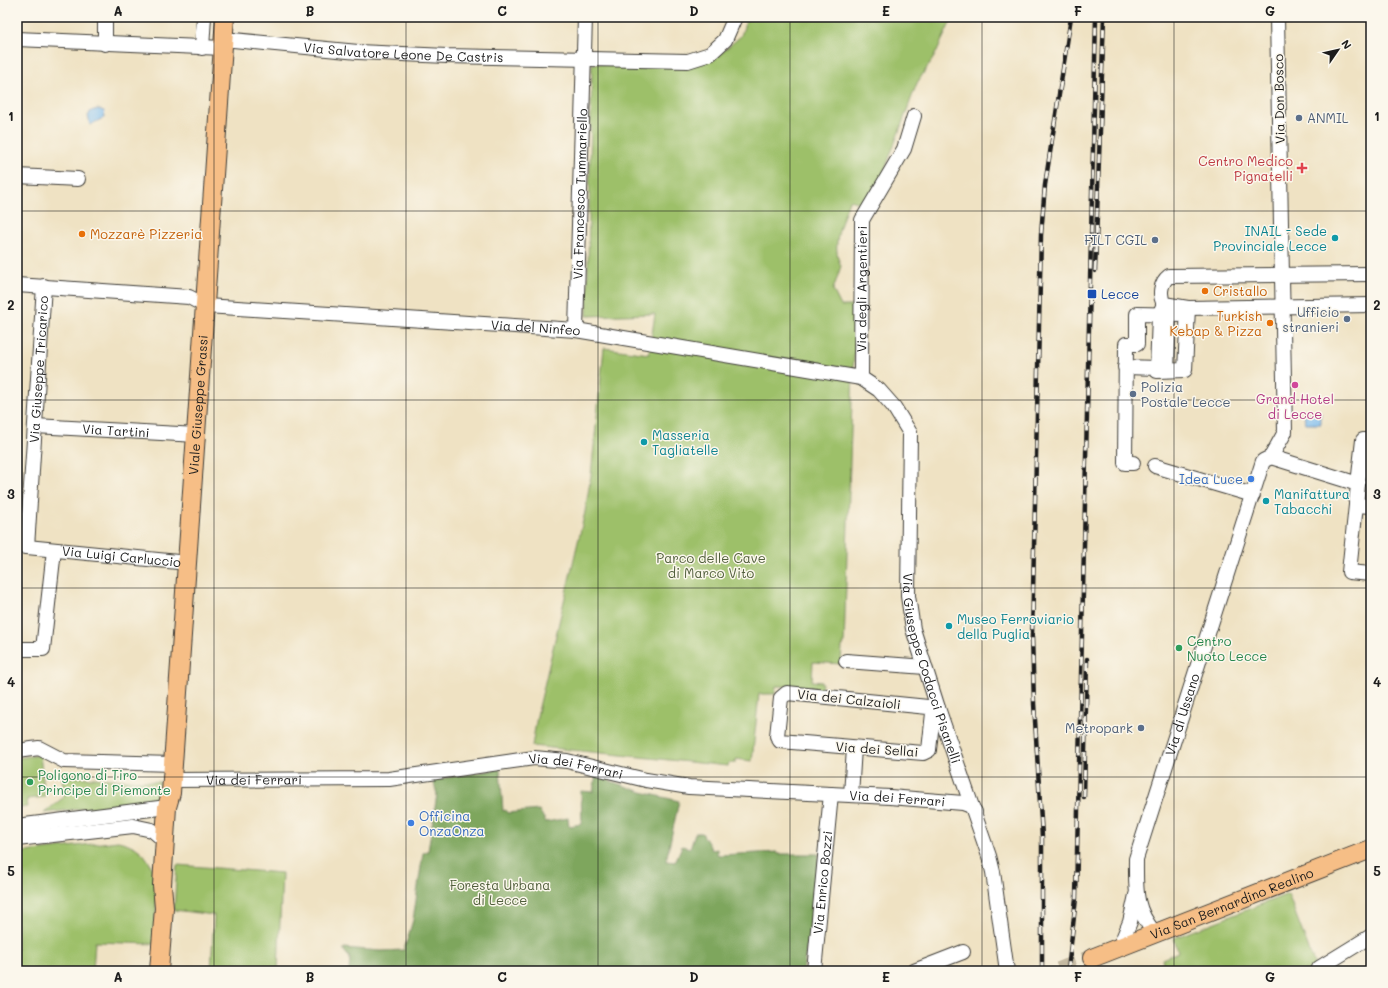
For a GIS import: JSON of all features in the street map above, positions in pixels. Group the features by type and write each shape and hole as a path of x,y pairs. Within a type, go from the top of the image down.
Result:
{"main road":[{"name":"Viale Giuseppe Grassi","path":"164,908 162,885 164,842 171,786 188,563 225,17"},
{"name":"Viale Giuseppe Grassi","path":"159,971 164,908 170,884 175,802 171,786"},
{"name":"Via San Bernardino Realino","path":"1092,958 1119,948 1154,932 1371,849"}],"street":[{"path":"105,17 105,44"},
{"path":"202,48 204,17"},
{"name":"Via Francesco Tummariello","path":"576,330 586,17"},
{"path":"585,58 688,61 710,54 725,40 735,17"},
{"name":"Via Don Bosco","path":"1277,17 1282,308"},
{"name":"Via Salvatore Leone De Castris","path":"17,39 202,48 223,44 447,56 585,58"},
{"name":"Via degli Argentieri","path":"861,378 862,220 904,149 914,116"},
{"path":"17,176 78,179"},
{"path":"1162,369 1164,311 1162,287 1164,280 1169,276 1371,274"},
{"path":"17,285 189,296 206,306"},
{"name":"Via Giuseppe Tricarico","path":"22,547 35,426 44,286"},
{"path":"1137,342 1137,314 1164,311 1371,305"},
{"name":"Via del Ninfeo","path":"206,306 576,330 861,378"},
{"name":"Via di Ussano","path":"1154,932 1144,919 1136,894 1136,859 1264,461 1271,457 1285,432 1282,308"},
{"path":"1131,367 1185,370 1190,311"},
{"path":"1134,463 1125,463 1131,367 1126,344 1163,334 1187,335"},
{"path":"1137,342 1163,349 1186,350"},
{"name":"Via Giuseppe Codacci Pisanelli","path":"861,378 879,390 894,407 910,433 908,596 913,628 938,708 975,812 993,872 1006,971"},
{"name":"Via Tartini","path":"35,426 197,435"},
{"path":"1371,441 1363,440 1349,572 1371,574"},
{"path":"1271,457 1358,484"},
{"path":"1156,466 1253,495"},
{"path":"1356,505 1371,506"},
{"name":"Via Luigi Carluccio","path":"22,547 188,563"},
{"name":"Via Luigi Carluccio","path":"17,649 43,649 54,550"},
{"path":"846,661 925,667"},
{"name":"Via dei Calzaioli","path":"780,741 777,736 781,698 787,693 938,708"},
{"name":"Via dei Sellai","path":"780,741 923,753 929,750 933,713 938,708"},
{"path":"17,751 39,748 64,761 171,786"},
{"path":"851,795 854,748"},
{"name":"Via dei Ferrari","path":"171,786 389,779 534,758 567,761 646,780 689,787 851,795 963,803 971,806 975,812"},
{"path":"17,826 171,786"},
{"name":"Via Enrico Bozzi","path":"814,971 832,794"},
{"path":"17,839 133,826 152,830 164,842"},
{"path":"1119,948 1130,922 1136,894"},
{"path":"1320,968 1371,936"},
{"path":"914,971 964,952"}],"green space":[{"name":"Parco delle Cave di Marco Vito","path":"747,17 953,17 934,57 917,83 881,180 866,204 849,200 837,241 838,258 841,266 833,290 841,306 858,306 853,370 844,645 842,646 841,664 813,662 812,681 822,682 821,693 811,692 811,687 776,686 775,694 759,694 752,761 736,759 736,763 729,763 728,766 532,746 537,716 585,512 591,475 604,348 649,354 655,314 587,316 592,64 714,59 741,36"},
{"name":"Poligono di Tiro Principe di Piemonte","path":"40,755 45,797 27,799 28,807 17,808 17,758"},
{"name":"Foresta Urbana di Lecce","path":"500,769 503,811 506,810 507,813 539,810 546,822 568,818 569,826 582,824 581,791 593,792 596,776 642,792 679,801 666,861 675,862 682,846 690,848 695,833 702,833 712,850 717,849 717,854 720,855 777,852 778,854 819,854 811,939 808,939 803,971 349,971 350,958 344,951 344,948 381,951 404,950 413,920 423,853 428,851 437,794 433,780"},
{"path":"62,776 160,782 159,791 156,798 150,801 44,813 64,797"},
{"path":"118,841 134,847 145,856 152,868 156,897 154,944 95,942 93,971 17,971 17,853"},
{"path":"177,865 282,873 278,971 211,971 214,915 174,910"},
{"path":"1288,894 1317,971 1165,971 1162,959 1178,952 1174,938"}],"water":[{"path":"98,109 104,111 105,117 90,125 88,116 91,111"},
{"path":"1304,413 1321,413 1321,424 1305,424"}],"tunnel":[{"path":"1059,971 1092,958"}],"railway":[{"path":"1042,971 1042,837 1034,703 1032,636 1041,235 1045,185 1071,17"},
{"path":"1068,971 1076,898 1096,17"},
{"path":"1095,271 1104,17"},
{"path":"1084,797 1087,659"}],"place":[{"name":"ANMIL","path":"1299,118"},
{"name":"Centro Medico Pignatelli","path":"1302,168"},
{"name":"Mozzarè Pizzeria","path":"82,234"},
{"name":"INAIL - Sede Provinciale Lecce","path":"1335,238"},
{"name":"FILT CGIL","path":"1155,240"},
{"name":"Cristallo","path":"1205,291"},
{"name":"Lecce","path":"1092,294"},
{"name":"Ufficio stranieri","path":"1347,319"},
{"name":"Turkish Kebap & Pizza","path":"1270,323"},
{"name":"Grand Hotel di Lecce","path":"1295,385"},
{"name":"Polizia Postale Lecce","path":"1133,394"},
{"name":"Masseria Tagliatelle","path":"644,442"},
{"name":"Idea Luce","path":"1251,479"},
{"name":"Manifattura Tabacchi","path":"1266,501"},
{"name":"Museo Ferroviario della Puglia","path":"949,626"},
{"name":"Centro Nuoto Lecce","path":"1179,648"},
{"name":"Metropark","path":"1141,728"},
{"name":"Poligono di Tiro Principe di Piemonte","path":"30,782"},
{"name":"Officina OnzaOnza","path":"411,823"}]}
